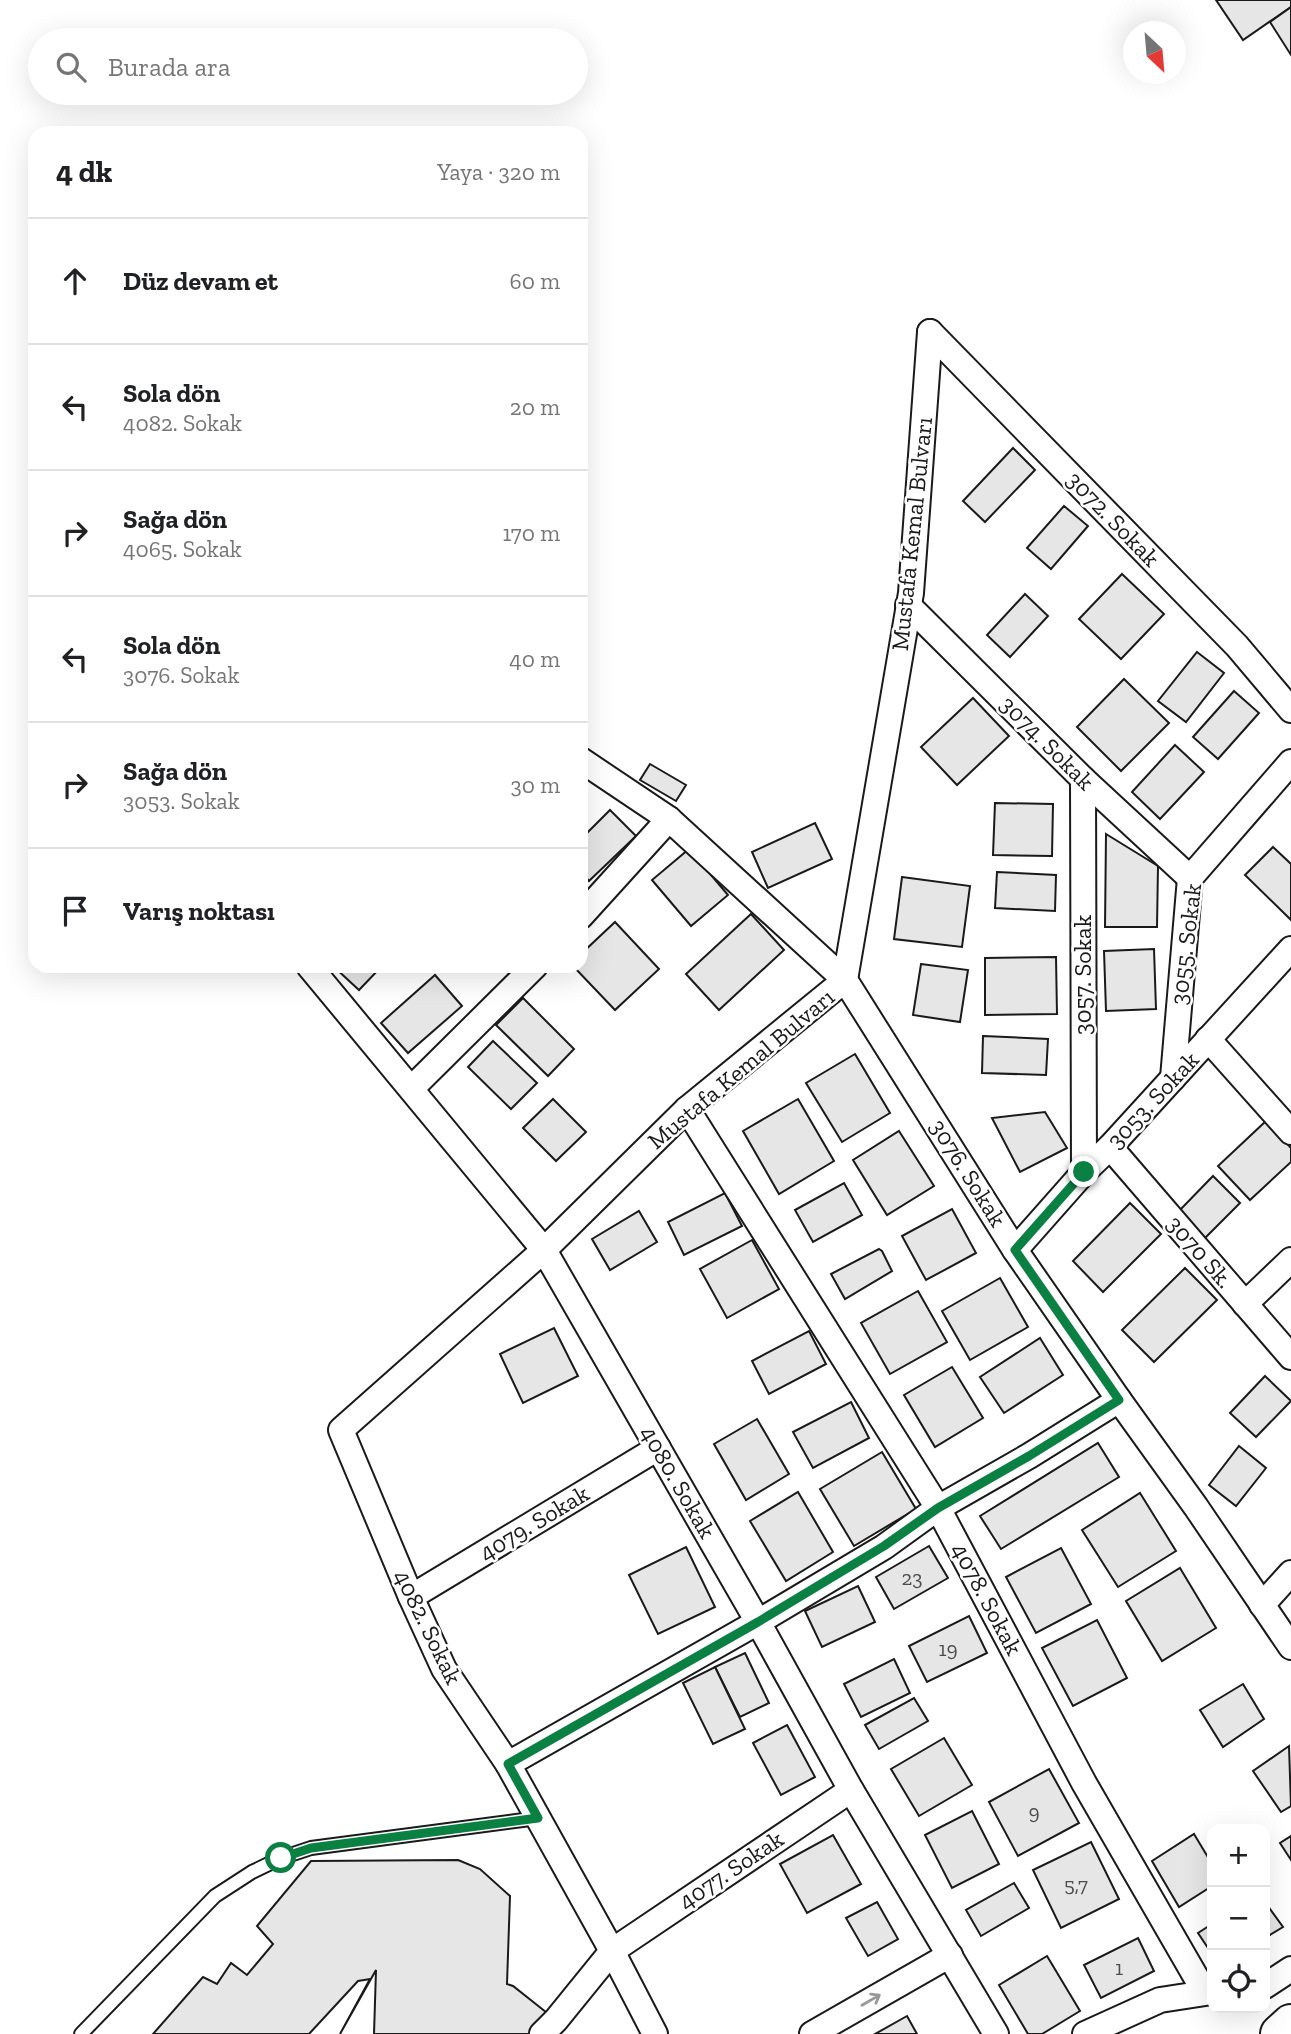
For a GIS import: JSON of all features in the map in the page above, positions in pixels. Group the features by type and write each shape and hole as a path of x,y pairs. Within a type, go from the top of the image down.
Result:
{"highway":[{"path":"1280,2034 1291,2024"}],"street":[{"name":"Mustafa Kemal Bulvarı","path":"341,1430 544,1250 687,1109 845,980 908,606 930,332"},
{"name":"3072. Sokak","path":"930,332 1237,646 1291,710"},
{"name":"3074. Sokak","path":"908,606 1083,779 1190,878"},
{"name":"3055. Sokak","path":"1172,1078 1190,878 1291,762"},
{"name":"3076. Sokak","path":"588,765 669,819 845,980 1015,1250 1181,1485 1291,1647"},
{"name":"3057. Sokak","path":"1083,779 1084,1172"},
{"path":"588,908 669,819"},
{"name":"3053. Sokak","path":"1015,1250 1291,949"},
{"name":"4080. Sokak","path":"315,973 544,1250 758,1622 851,1790 996,2034"},
{"path":"411,1088 529,973"},
{"path":"1209,1040 1291,1132"},
{"name":"4078. Sokak","path":"687,1109 938,1508 1084,1783 1207,1990"},
{"name":"3070 Sk.","path":"1110,1147 1291,1357"},
{"path":"1245,1304 1291,1260"},
{"path":"508,1764 758,1622 884,1546 938,1508 1119,1400"},
{"name":"4082. Sokak","path":"341,1430 444,1669 508,1764 655,2034"},
{"name":"4079. Sokak","path":"411,1597 658,1448"},
{"path":"1262,1605 1291,1573"},
{"name":"4077. Sokak","path":"542,2034 612,1951 851,1790"},
{"path":"812,2034 950,1955"},
{"path":"1270,1983 1291,1969"},
{"path":"1086,2034 1160,2000 1207,1992"}],"lane":[{"path":"81,2034 215,1896 252,1872 281,1858 311,1848 538,1818"}],"building":[{"path":"1216,0 1291,0 1291,7 1243,40"},
{"path":"1291,7 1291,55 1270,22"},
{"path":"1013,448 1035,470 985,522 963,501"},
{"path":"1064,506 1088,526 1051,569 1027,548"},
{"path":"1122,574 1164,614 1121,659 1079,619"},
{"path":"1025,594 1048,616 1010,657 987,635"},
{"path":"1197,652 1224,673 1186,722 1158,701"},
{"path":"1124,679 1169,723 1121,771 1077,727"},
{"path":"1234,691 1259,713 1218,759 1193,737"},
{"path":"973,698 1009,736 957,785 921,747"},
{"path":"1175,745 1204,772 1160,819 1132,792"},
{"path":"650,764 686,785 676,801 640,780"},
{"path":"995,803 1053,804 1052,856 993,855"},
{"path":"610,810 636,836 589,881 588,880 588,832"},
{"path":"815,823 832,859 768,888 752,852"},
{"path":"1106,834 1158,866 1157,927 1105,927"},
{"path":"1273,847 1291,864 1291,920 1245,875"},
{"path":"689,849 728,895 691,926 652,880"},
{"path":"997,872 1056,875 1055,911 995,908"},
{"path":"902,877 970,886 962,947 894,939"},
{"path":"751,914 784,950 719,1010 686,974"},
{"path":"615,922 659,969 615,1010 580,973 588,973 588,947"},
{"path":"1154,949 1156,1009 1106,1011 1104,951"},
{"path":"1056,957 1057,1014 985,1015 985,958"},
{"path":"921,964 968,970 960,1022 913,1015"},
{"path":"341,973 375,973 359,990"},
{"path":"435,975 462,1006 408,1053 381,1023"},
{"path":"523,998 574,1049 548,1076 496,1025"},
{"path":"983,1036 1048,1039 1046,1075 982,1073"},
{"path":"493,1041 537,1083 511,1109 468,1067"},
{"path":"855,1054 890,1113 842,1142 806,1083"},
{"path":"553,1099 586,1132 556,1161 523,1128"},
{"path":"798,1099 834,1161 779,1194 743,1131"},
{"path":"1045,1112 1067,1148 1020,1172 992,1118"},
{"path":"1266,1121 1291,1148 1291,1162 1250,1200 1218,1166"},
{"path":"899,1131 934,1186 887,1215 853,1160"},
{"path":"1213,1176 1240,1203 1205,1238 1178,1212"},
{"path":"844,1183 862,1215 813,1242 795,1210"},
{"path":"725,1193 742,1226 684,1255 668,1222"},
{"path":"1130,1203 1161,1234 1103,1292 1073,1261"},
{"path":"952,1209 976,1253 926,1280 902,1236"},
{"path":"639,1211 657,1242 610,1270 592,1239"},
{"path":"752,1240 779,1289 727,1318 700,1269"},
{"path":"879,1249 892,1271 845,1299 831,1274"},
{"path":"1185,1268 1217,1300 1154,1362 1122,1330"},
{"path":"1000,1278 1028,1327 970,1360 942,1311"},
{"path":"918,1291 947,1342 890,1374 861,1323"},
{"path":"554,1328 578,1376 523,1403 500,1354"},
{"path":"809,1331 826,1364 769,1394 752,1361"},
{"path":"1040,1338 1063,1375 1004,1413 980,1377"},
{"path":"952,1367 983,1418 935,1447 904,1395"},
{"path":"1265,1376 1291,1401 1256,1437 1230,1413"},
{"path":"851,1402 869,1438 813,1468 793,1432"},
{"path":"757,1419 789,1474 746,1500 714,1444"},
{"path":"1098,1443 1119,1477 1001,1549 980,1516"},
{"path":"1239,1446 1266,1468 1236,1506 1209,1485"},
{"path":"882,1452 916,1509 854,1546 820,1489"},
{"path":"798,1492 833,1552 786,1581 750,1521"},
{"path":"1140,1493 1176,1551 1118,1587 1082,1530"},
{"path":"929,1546 948,1578 894,1609 876,1577"},
{"path":"686,1547 715,1607 658,1634 629,1575"},
{"path":"1061,1548 1091,1604 1036,1633 1006,1577"},
{"path":"1180,1568 1216,1628 1162,1661 1126,1601"},
{"path":"858,1586 875,1622 822,1647 805,1611"},
{"path":"969,1616 987,1653 927,1682 909,1646"},
{"path":"1097,1620 1127,1678 1073,1706 1042,1648"},
{"path":"745,1653 769,1703 740,1717 715,1667"},
{"path":"894,1659 910,1693 861,1717 844,1684"},
{"path":"715,1667 745,1729 713,1744 683,1683"},
{"path":"1243,1684 1264,1719 1223,1747 1200,1710"},
{"path":"914,1698 928,1721 879,1749 865,1725"},
{"path":"787,1725 815,1777 781,1795 753,1743"},
{"path":"944,1738 972,1785 919,1816 891,1769"},
{"path":"1289,1746 1291,1806 1281,1812 1253,1771"},
{"path":"1049,1769 1079,1823 1018,1856 989,1802"},
{"path":"972,1811 999,1864 952,1888 925,1835"},
{"path":"1194,1834 1207,1856 1207,1889 1179,1907 1152,1861"},
{"path":"833,1835 861,1884 807,1913 780,1864"},
{"path":"1291,1836 1291,1860 1280,1843"},
{"path":"1091,1842 1119,1899 1061,1928 1033,1870"},
{"path":"458,1860 480,1869 510,1896 507,1984 556,2020 542,2034 374,2034 376,1970 340,2034 370,1979 358,1981 309,2034 153,2034 203,1977 217,1984 231,1963 247,1975 273,1944 257,1926 311,1861"},
{"path":"1014,1883 1029,1908 981,1936 966,1910"},
{"path":"877,1902 898,1939 868,1956 846,1918"},
{"path":"1270,1909 1283,1927 1270,1935"},
{"path":"1207,1927 1207,1946 1198,1933"},
{"path":"1138,1938 1154,1971 1101,1998 1084,1965"},
{"path":"1047,1956 1080,2011 1042,2034 1028,2034 999,1985"},
{"path":"907,2016 917,2034 875,2034"}],"route":[{"path":"281,1858 311,1848 538,1818 508,1764 758,1622 884,1546 938,1508 1119,1400 1015,1250 1084,1172"}]}
